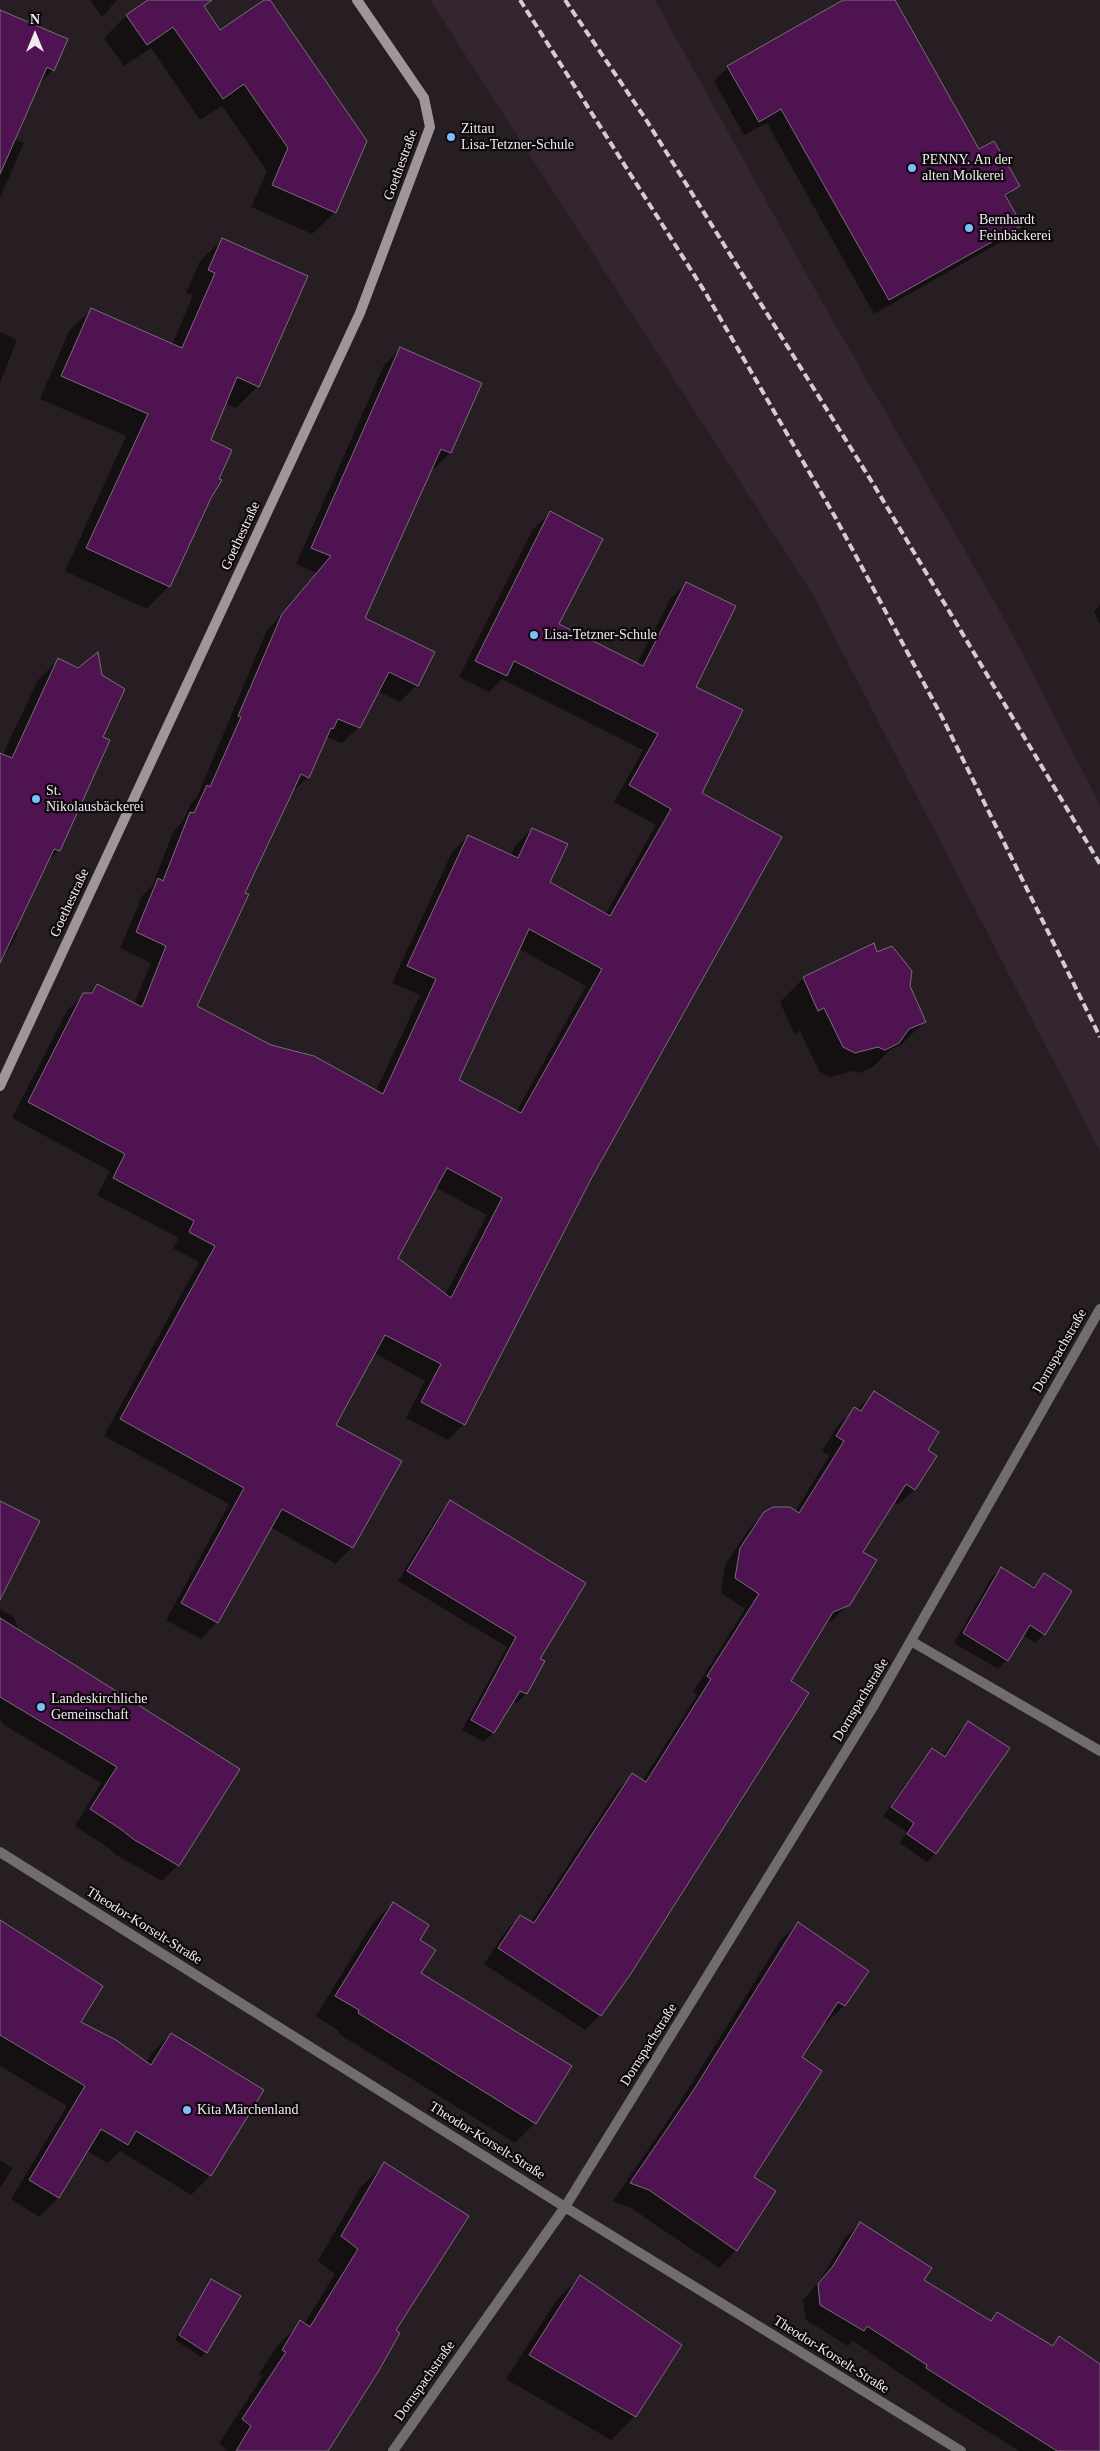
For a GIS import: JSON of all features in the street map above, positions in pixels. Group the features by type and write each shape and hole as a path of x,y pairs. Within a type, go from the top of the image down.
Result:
{"main road":[{"name":"Goethestraße","path":"0,1086 360,313 430,127 424,98 356,0"}],"street":[{"name":"Dornspachstraße","path":"393,2451 565,2207 873,1708 1100,1309"},
{"path":"911,1641 1100,1751"},
{"name":"Theodor-Korselt-Straße","path":"0,1852 565,2207 962,2451"}],"shaded area":[{"path":"430,0 655,0 817,293 1006,622 1100,805 1100,1151 813,595"}],"building":[{"path":"148,0 212,0 204,6 220,30 264,0 270,0 367,141 336,213 272,185 288,148 244,84 223,99 173,27 147,45 126,15"},
{"name":"PENNY. An der alten Molkerei","path":"843,0 895,0 979,149 994,141 1020,186 1005,195 1022,225 889,300 781,109 759,122 727,66"},
{"path":"0,10 68,39 54,71 47,67 0,174"},
{"path":"222,238 308,276 259,387 237,377 211,440 232,450 219,479 222,480 211,498 170,587 86,548 148,414 61,376 91,308 182,348 215,273 208,270"},
{"path":"400,347 482,383 451,453 441,449 365,618 435,652 418,686 389,672 360,728 338,719 333,729 331,728 309,778 301,774 245,893 249,894 197,1006 271,1045 314,1056 383,1094 436,979 407,966 468,835 518,858 532,828 568,844 550,882 610,916 671,809 629,785 658,734 514,661 507,676 475,661 550,511 603,539 559,624 643,666 686,582 736,606 696,687 743,710 702,793 782,837 591,1179 465,1425 421,1402 441,1364 385,1335 336,1425 402,1461 353,1548 282,1509 218,1623 181,1603 244,1488 120,1419 215,1246 189,1232 194,1221 113,1178 125,1154 28,1102 83,993 92,993 97,984 142,1007 166,946 136,932 158,878 163,881 190,812 194,813 207,785 210,787 241,717 238,716 282,614 331,556 311,548","holes":["529,929 602,969 521,1113 459,1080","447,1168 502,1198 451,1298 398,1258"]},
{"path":"98,652 102,675 125,689 103,737 110,740 60,851 54,849 0,963 0,753 12,758 58,658 78,668"},
{"path":"874,943 877,952 892,946 912,971 910,986 926,1022 909,1029 899,1043 885,1050 878,1047 855,1053 843,1047 824,1008 818,1011 803,977"},
{"path":"874,1391 939,1432 928,1450 937,1456 915,1490 906,1484 863,1552 877,1560 850,1605 833,1612 791,1681 809,1693 630,1975 601,2016 498,1948 520,1915 534,1923 632,1773 646,1782 711,1679 707,1676 759,1594 735,1578 740,1548 764,1512 773,1507 790,1507 799,1513 844,1441 836,1436 854,1407 861,1411"},
{"path":"450,1500 586,1583 540,1659 545,1661 527,1694 520,1691 494,1733 471,1720 516,1637 407,1571"},
{"path":"0,1501 40,1521 0,1600"},
{"path":"1001,1567 1034,1588 1044,1573 1072,1591 1045,1635 1030,1625 1008,1661 963,1633"},
{"path":"0,1618 240,1769 179,1866 133,1839 90,1809 117,1767 0,1697"},
{"path":"968,1721 1010,1748 936,1854 907,1834 914,1823 891,1807 932,1748 945,1757"},
{"path":"393,1902 429,1925 420,1940 436,1950 421,1973 572,2066 536,2124 358,2013 359,2010 335,1996"},
{"path":"0,1920 103,1986 81,2022 116,2040 151,2065 171,2033 264,2090 211,2176 136,2131 128,2145 101,2129 59,2198 29,2180 85,2086 0,2035"},
{"path":"798,1922 869,1971 845,2006 838,2002 802,2057 822,2071 754,2177 776,2191 737,2251 649,2190 630,2183 693,2091"},
{"path":"384,2162 469,2216 396,2330 400,2333 378,2372 328,2451 236,2451 251,2426 242,2419 286,2352 282,2350 300,2320 310,2327 358,2249 341,2236"},
{"path":"860,2222 932,2268 924,2280 991,2321 997,2312 1053,2346 1059,2336 1100,2364 1100,2451 1057,2451 926,2368 927,2365 867,2326 864,2331 820,2305 818,2284 833,2266"},
{"path":"580,2275 682,2345 636,2417 529,2355"},
{"path":"211,2279 241,2296 207,2353 179,2335"}],"railway":[{"path":"520,0 705,292 834,515 942,717 1100,1037"},
{"path":"565,0 645,118 872,482 1100,864"}],"place":[{"name":"Zittau Lisa-Tetzner-Schule","path":"451,137"},
{"name":"PENNY. An der alten Molkerei","path":"912,168"},
{"name":"Bernhardt Feinbäckerei","path":"969,228"},
{"name":"Lisa-Tetzner-Schule","path":"534,635"},
{"name":"St. Nikolausbäckerei","path":"36,799"},
{"name":"Landeskirchliche Gemeinschaft","path":"41,1707"},
{"name":"Kita Märchenland","path":"187,2110"}]}
